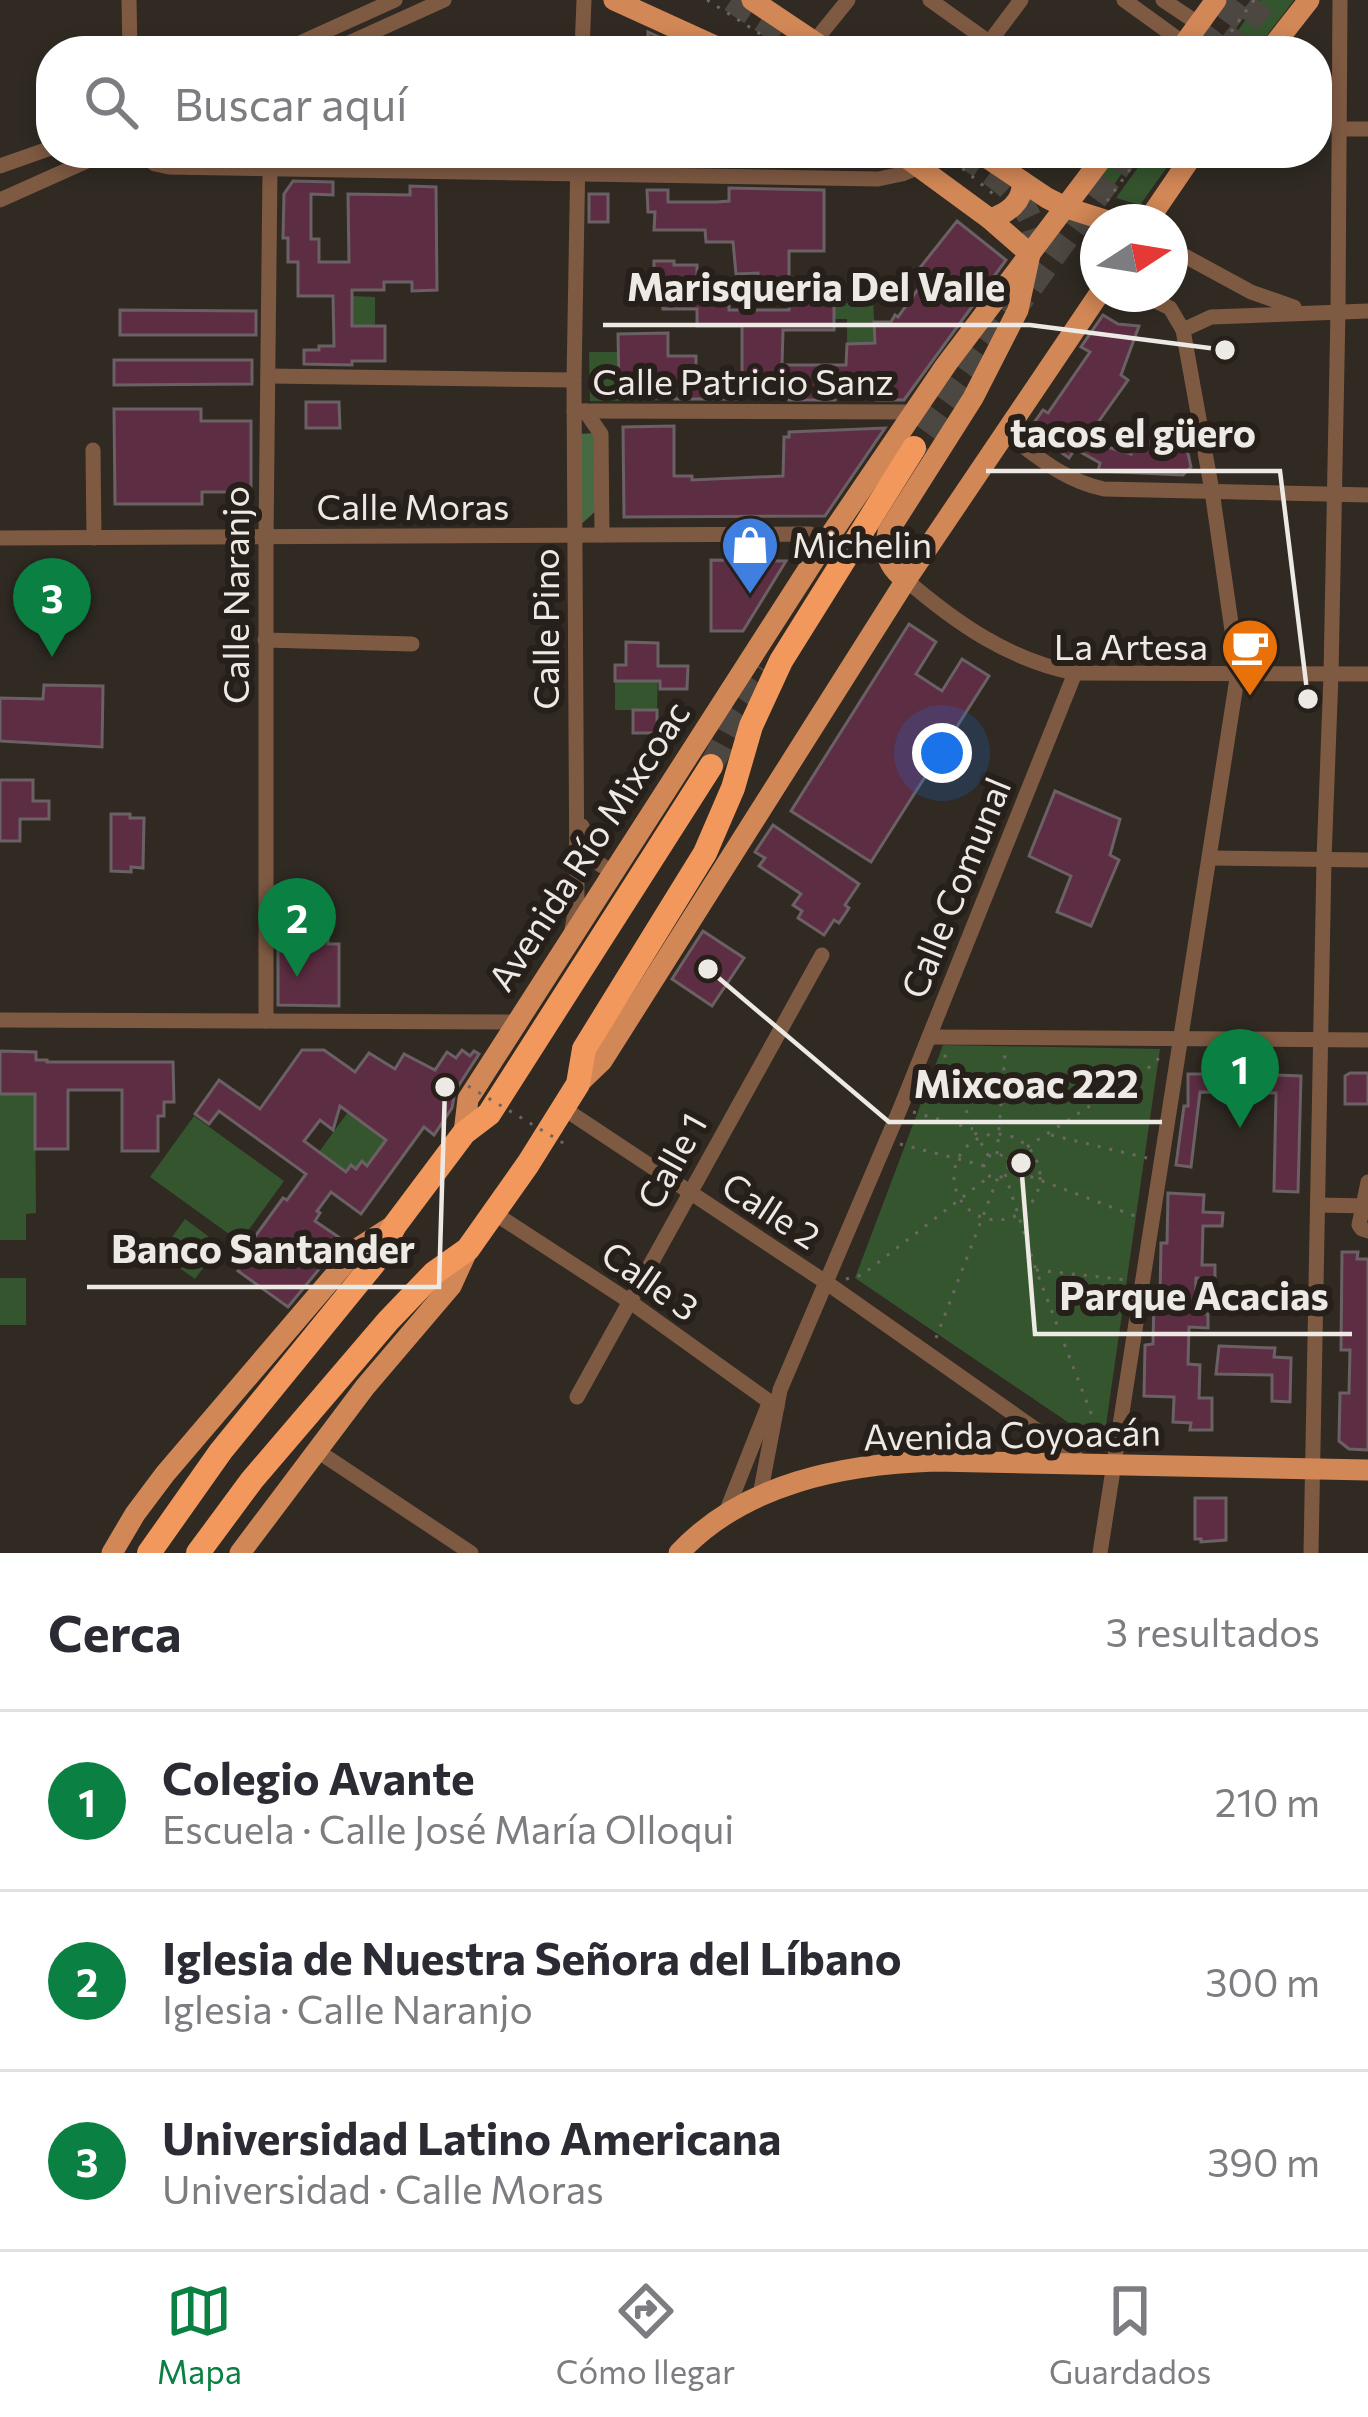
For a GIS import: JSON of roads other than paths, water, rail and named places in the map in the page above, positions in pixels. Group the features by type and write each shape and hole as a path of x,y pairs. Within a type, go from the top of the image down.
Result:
{"highway":[{"path":"198,1553 252,1480 388,1321 434,1274 468,1249 563,1108 578,1084 584,1049 705,853 733,788 751,726 781,661 914,448"},
{"path":"464,1133 489,1114 711,766"},
{"name":"Avenida Río Mixcoac","path":"395,1225 464,1133"},
{"path":"149,1553 220,1451 375,1262 395,1225"}],"main road":[{"path":"614,0 693,36"},
{"path":"752,0 806,36"},
{"path":"1190,36 1216,0"},
{"path":"1281,36 1309,0"},
{"path":"906,580 888,559 888,532 973,398 1018,310 1030,254 1000,213 924,168"},
{"path":"1002,168 1080,212"},
{"name":"Avenida Río Mixcoac","path":"464,1133 468,1099 825,543 913,412 1095,168"},
{"path":"1160,204 1184,168"},
{"path":"1000,213 1023,190 1022,182"},
{"path":"578,1084 602,1061 906,580 1087,312"},
{"name":"Avenida Río Mixcoac","path":"112,1553 165,1474 358,1248 395,1225"},
{"path":"240,1553 393,1352 451,1286 468,1249"},
{"name":"Avenida Coyoacán","path":"679,1553 724,1515 760,1495 850,1468 889,1462 1368,1470"}],"street":[{"path":"129,0 130,36"},
{"path":"315,36 395,0"},
{"path":"364,36 444,0"},
{"path":"583,36 584,0"},
{"path":"827,36 848,0"},
{"path":"930,0 973,36"},
{"path":"994,36 1021,0"},
{"path":"1124,0 1168,36"},
{"path":"1163,0 1198,25"},
{"path":"1311,1553 1335,494 1340,0"},
{"path":"1338,129 1368,129"},
{"path":"0,166 36,153"},
{"path":"0,200 71,168"},
{"path":"220,168 878,179 916,168"},
{"name":"Calle Pino","path":"569,943 578,902 577,168"},
{"name":"Calle Naranjo","path":"266,1021 270,169"},
{"path":"1188,258 1251,292 1315,311"},
{"path":"1183,330 1211,317 1368,310"},
{"path":"1100,1553 1238,672 1183,330 1172,312"},
{"path":"268,376 574,380"},
{"name":"Calle Pino","path":"579,411 602,434 602,536"},
{"name":"Calle Patricio Sanz","path":"579,411 913,412"},
{"path":"1005,433 1061,474 1104,488 1368,495"},
{"path":"93,450 94,538"},
{"name":"Calle Moras","path":"0,538 810,534 825,543"},
{"path":"906,580 986,640 1021,657 1075,673 1368,674"},
{"path":"265,640 412,644"},
{"name":"Calle Comunal","path":"760,1495 775,1400 900,1108 1075,673"},
{"name":"Calle Pino","path":"577,805 591,856 615,871"},
{"path":"1210,858 1368,860"},
{"name":"Calle 1","path":"577,1397 823,955"},
{"path":"0,1020 519,1022"},
{"path":"928,1037 1368,1040"},
{"name":"Calle 2","path":"563,1108 826,1283 1085,1464"},
{"path":"1368,1182 1359,1225 1368,1231"},
{"path":"1318,1205 1365,1206"},
{"name":"Calle 3","path":"494,1213 775,1400"},
{"path":"724,1515 775,1400"},
{"path":"316,1450 471,1553"}],"tunnel":[{"path":"731,0 785,36"},
{"path":"1215,36 1242,0"},
{"path":"1238,36 1266,0"},
{"path":"981,168 1024,207 1040,258"},
{"path":"904,461 1118,168"},
{"path":"711,766 768,672"}],"place":[{"name":"Marisqueria Del Valle","path":"1225,350"},
{"name":"Michelin","path":"750,596"},
{"name":"Universidad Latino Americana","path":"52,657"},
{"name":"La Artesa","path":"1250,698"},
{"name":"tacos el güero","path":"1308,699"},
{"name":"Mixcoac 222","path":"708,969"},
{"name":"Iglesia de Nuestra Señora del Líbano","path":"297,977"},
{"name":"Banco Santander","path":"445,1087"},
{"name":"Colegio Avante","path":"1240,1128"},
{"name":"Parque Acacias","path":"1021,1163"}]}
